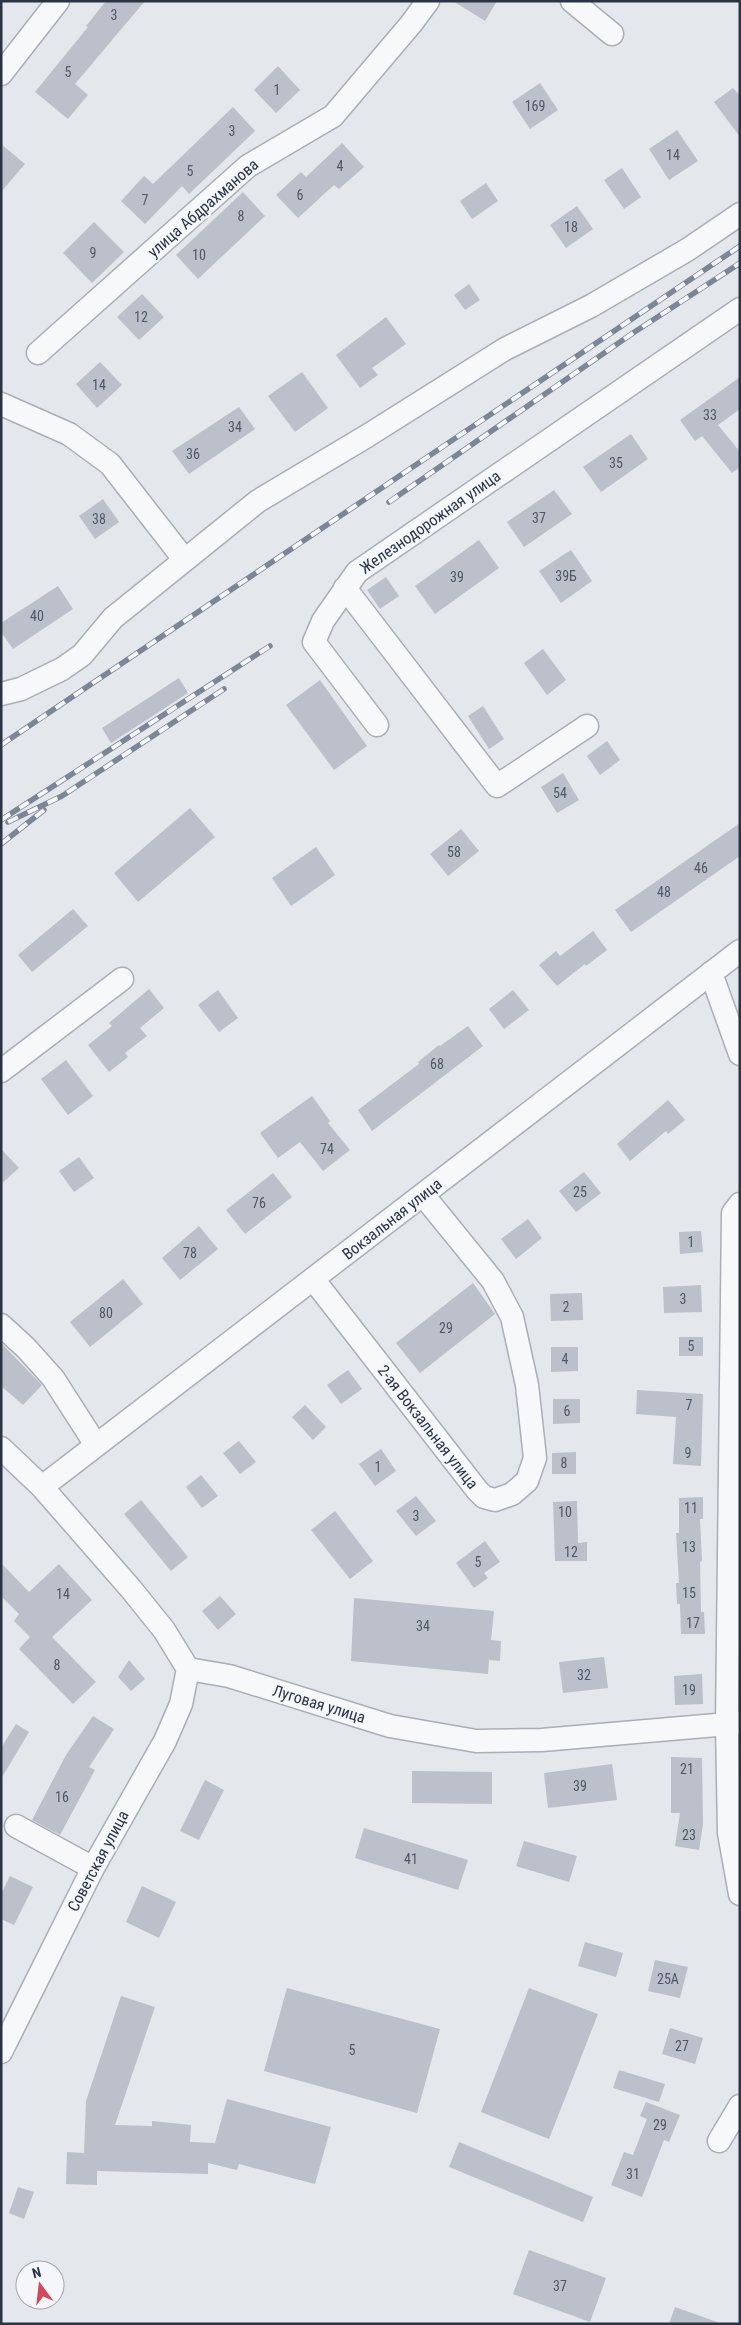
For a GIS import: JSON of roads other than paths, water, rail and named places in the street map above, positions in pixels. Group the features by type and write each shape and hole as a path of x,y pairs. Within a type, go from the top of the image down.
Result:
{"street":[{"path":"1,74 58,1"},
{"name":"улица Абдрахманова","path":"38,353 248,166 333,116 411,24 428,1"},
{"path":"572,1 612,34"},
{"path":"1,694 21,689 62,669 82,655 113,618 258,501 367,436 505,349 591,306 687,250 740,214"},
{"name":"Железнодорожная улица","path":"587,726 497,786 346,588 357,572 740,309"},
{"path":"1,404 69,434 110,464 184,559"},
{"path":"346,588 323,621 314,642 377,725"},
{"name":"Вокзальная улица","path":"42,1487 740,951"},
{"path":"711,973 740,1054"},
{"path":"1,1072 122,979"},
{"name":"2-ая Вокзальная улица","path":"313,1280 477,1490 484,1496 495,1500 512,1494 527,1481 535,1458 527,1385 512,1317 493,1281 423,1195"},
{"path":"740,1204 733,1213 733,1724 729,1833 740,1894"},
{"path":"1,1325 54,1378 96,1445"},
{"path":"1,1448 42,1487 164,1630 188,1669"},
{"name":"Луговая улица","path":"188,1669 229,1676 390,1726 476,1741 542,1740 733,1724"},
{"name":"Советская улица","path":"1,2052 93,1868 165,1741 181,1704 188,1669"},
{"path":"16,1826 93,1868"},
{"path":"719,2141 740,2106"}],"railway":[{"path":"1,745 740,246"},
{"path":"389,502 633,333 740,263"},
{"path":"1,820 270,646"},
{"path":"8,822 62,796 224,689"},
{"path":"1,844 44,810"}]}
